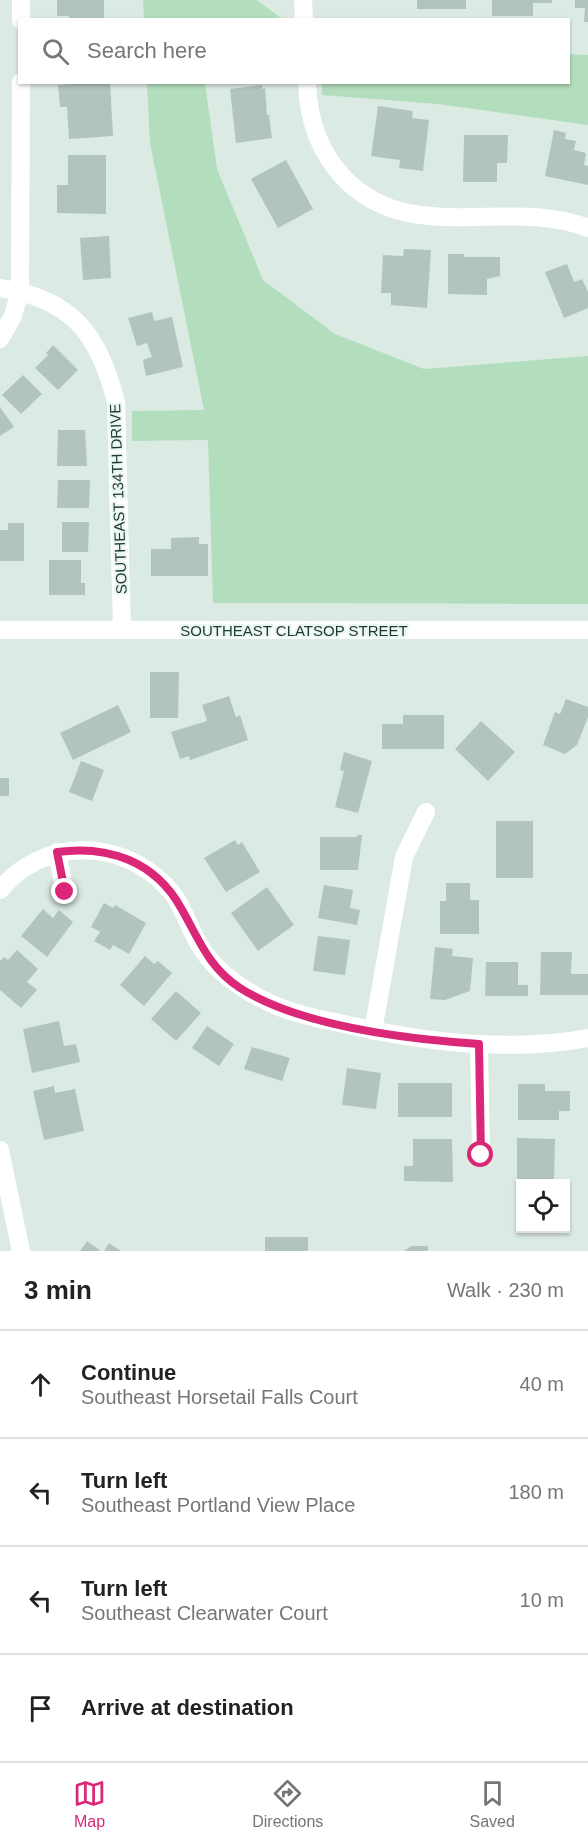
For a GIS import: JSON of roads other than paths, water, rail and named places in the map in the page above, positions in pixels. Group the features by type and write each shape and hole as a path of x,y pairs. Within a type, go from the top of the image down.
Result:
{"street":[{"path":"21,0 21,18"},
{"path":"303,0 304,18"},
{"path":"0,339 13,316 20,291 21,84"},
{"path":"307,84 314,132 329,162 351,186 374,201 399,212 426,217 564,219 588,228"},
{"name":"SOUTHEAST 134TH DRIVE","path":"0,288 20,291 54,303 74,318 94,340 108,370 117,402 122,630"},
{"name":"SOUTHEAST CLATSOP STREET","path":"0,630 588,630"},
{"path":"373,1031 404,857 426,812"},
{"path":"0,890 18,873 36,861 57,852 82,849 128,858 153,873 170,889 197,941 215,967 239,987 268,1003 305,1015 425,1040 479,1044 588,1038"},
{"path":"57,852 65,892"},
{"path":"479,1044 481,1155"},
{"path":"0,1150 21,1251"}]}
